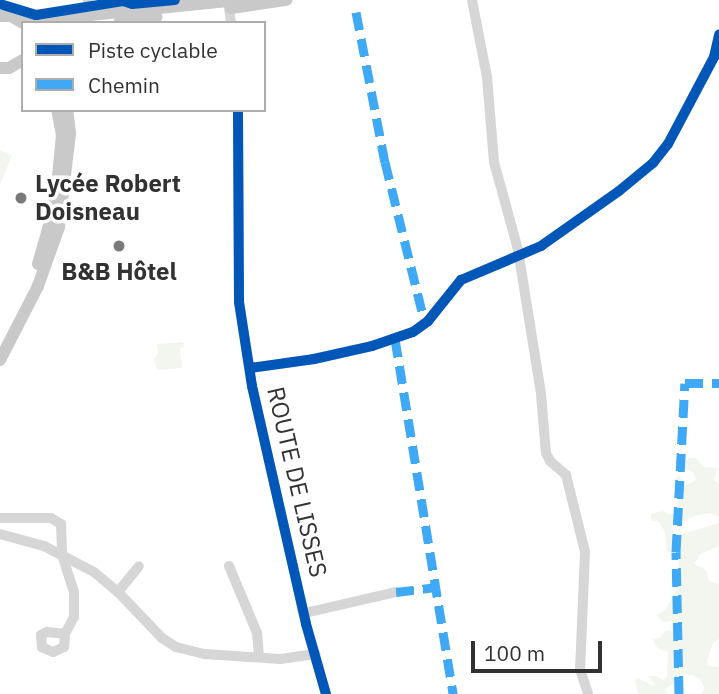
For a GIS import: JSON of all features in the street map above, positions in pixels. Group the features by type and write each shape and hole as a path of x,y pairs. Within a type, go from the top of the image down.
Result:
{"main road":[{"path":"44,21 240,0"},
{"path":"134,21 286,0"},
{"path":"2,14 21,23"},
{"path":"5,68 21,61"},
{"path":"5,68 21,76"},
{"path":"0,342 30,284 49,226 62,135 57,112"},
{"path":"0,360 38,286 59,227 71,133 67,112"}],"street":[{"path":"88,0 89,17"},
{"path":"472,0 487,77 495,162 518,257 541,394 546,453 550,461 566,475 585,552 580,669 588,694"},
{"path":"229,8 231,21"},
{"path":"250,368 314,359 372,346 414,332 428,321 461,280 541,246 653,163 668,144 714,57 719,35"},
{"name":"ROUTE DE LISSES","path":"238,112 241,209 238,277 250,368 266,460 326,694"},
{"path":"0,518 55,519 61,524 62,555 69,573 75,607 70,627 65,634"},
{"path":"0,534 25,539 94,572 118,592 156,632 176,647 205,654 280,659 316,654"},
{"path":"118,592 139,566"},
{"path":"229,566 253,622 260,644 259,657"},
{"path":"304,613 397,592"}],"shaded area":[{"path":"0,150 12,155 0,185"},
{"path":"183,342 184,347 180,348 182,368 157,370 154,360 158,353 157,344"},
{"path":"689,458 696,458 704,467 718,468 714,480 719,484 719,517 711,513 697,515 671,527 675,534 683,534 719,523 719,546 700,554 694,564 706,570 709,581 719,584 719,639 713,643 707,661 708,666 719,667 719,694 701,694 705,688 700,679 693,675 680,674 677,681 665,689 668,694 638,694 635,680 638,678 653,686 655,684 647,676 657,676 663,680 667,677 668,652 658,649 652,639 660,638 666,630 674,632 672,621 663,622 656,615 665,610 677,590 679,555 667,551 665,532 659,522 651,520 651,514 663,511 669,515 677,513 680,491 675,485 675,479 679,475 683,483 689,484 696,480 693,472 683,468 682,463"}],"marked path":[{"path":"356,12 385,162 425,324"},
{"path":"395,339 453,694"},
{"path":"679,694 676,552 685,383 719,383"},
{"path":"396,592 434,587"}],"cycle path":[{"path":"0,4 36,15 123,1 132,4 175,0"},
{"path":"250,368 314,359 372,346 413,332 428,321 461,280 541,246 619,191 653,163 668,144 714,57 719,35"},
{"path":"238,112 239,302 252,386 306,624 326,694"}],"place":[{"name":"Lycée Robert Doisneau","path":"21,198"},
{"name":"B&B Hôtel","path":"119,246"}]}
